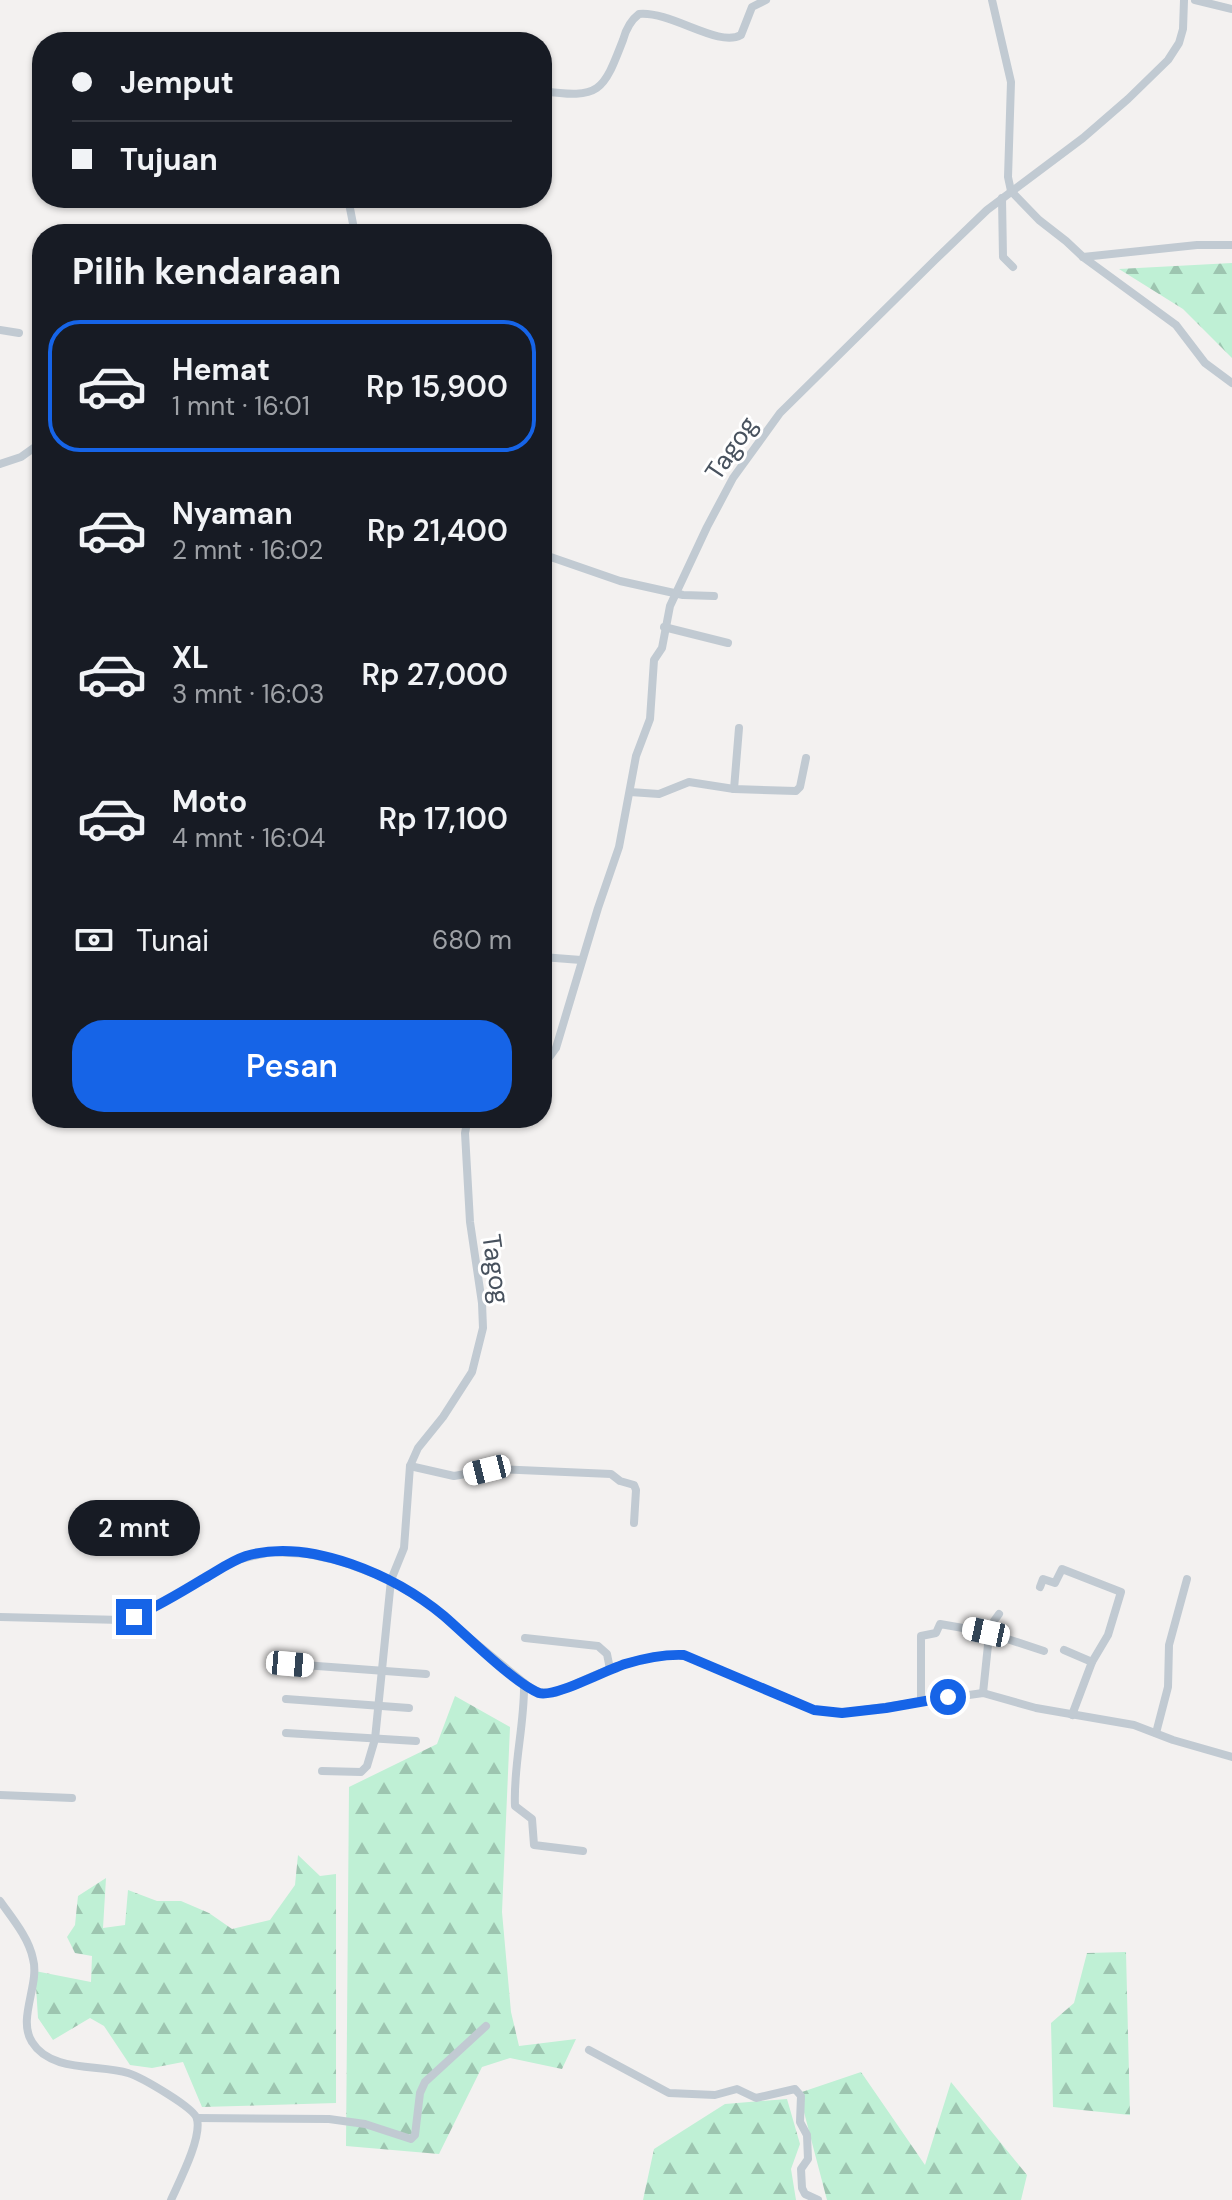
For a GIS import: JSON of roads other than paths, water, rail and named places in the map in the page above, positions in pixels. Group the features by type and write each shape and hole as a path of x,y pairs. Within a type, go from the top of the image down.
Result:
{"street":[{"path":"552,92 585,94 599,88 607,79 625,32 639,14 673,18 712,36 728,39 741,35 752,7 766,0"},
{"path":"992,0 1011,74 1008,177 1011,191 1039,220 1083,257 1176,325 1205,363 1232,383"},
{"name":"Tagog","path":"552,1054 619,847 636,756 650,719 654,660 662,648 664,627 675,594 740,467 780,413 935,260 1002,198 1083,138 1168,60 1179,43 1183,29 1184,0"},
{"path":"1195,0 1232,9"},
{"path":"1002,198 1003,257 1013,267"},
{"path":"1083,257 1197,245 1232,245"},
{"path":"0,330 19,333"},
{"path":"0,464 21,457 32,449"},
{"path":"552,557 620,581 675,594 714,596"},
{"path":"664,627 728,643"},
{"path":"734,789 739,728"},
{"path":"630,792 659,794 689,782 734,789 799,790 806,758"},
{"path":"552,958 581,960"},
{"name":"Tagog","path":"410,1466 418,1448 443,1417 472,1372 483,1328 470,1222 466,1128"},
{"path":"322,1771 361,1772 367,1766 375,1739 391,1580 404,1548 410,1466 454,1476 494,1469 611,1474 620,1481 634,1485 634,1523"},
{"path":"0,1617 122,1620 159,1605 236,1560 271,1552 308,1554 340,1561 391,1580 433,1608 538,1692 556,1693 610,1669 651,1657 684,1655 814,1710 842,1713 983,1693 1036,1708 1134,1725 1232,1757"},
{"path":"1040,1587 1043,1579 1055,1583 1062,1569 1121,1592 1104,1645 1092,1662 1072,1715"},
{"path":"1156,1733 1168,1687 1171,1633 1187,1579"},
{"path":"983,1693 988,1645 986,1632 999,1614"},
{"path":"921,1700 922,1634 936,1633 940,1624 986,1632 1044,1651"},
{"path":"525,1638 598,1646 607,1654 610,1669"},
{"path":"1064,1650 1092,1662"},
{"path":"290,1664 426,1674"},
{"path":"524,1683 525,1709 518,1742 515,1806 532,1819 534,1845 583,1851"},
{"path":"286,1699 409,1708"},
{"path":"286,1733 416,1741"},
{"path":"0,1795 72,1798"},
{"path":"0,1901 5,1916 34,1961 28,2034 36,2047 52,2058 74,2066 128,2073 190,2108 197,2118 191,2151 171,2200"},
{"path":"197,2118 329,2119 365,2124 411,2139 415,2135 420,2093 425,2082 486,2026"},
{"path":"589,2050 672,2094 715,2095 737,2089 756,2098 795,2089 801,2096 800,2122 807,2135 808,2159 801,2169 802,2192 818,2200"}]}
